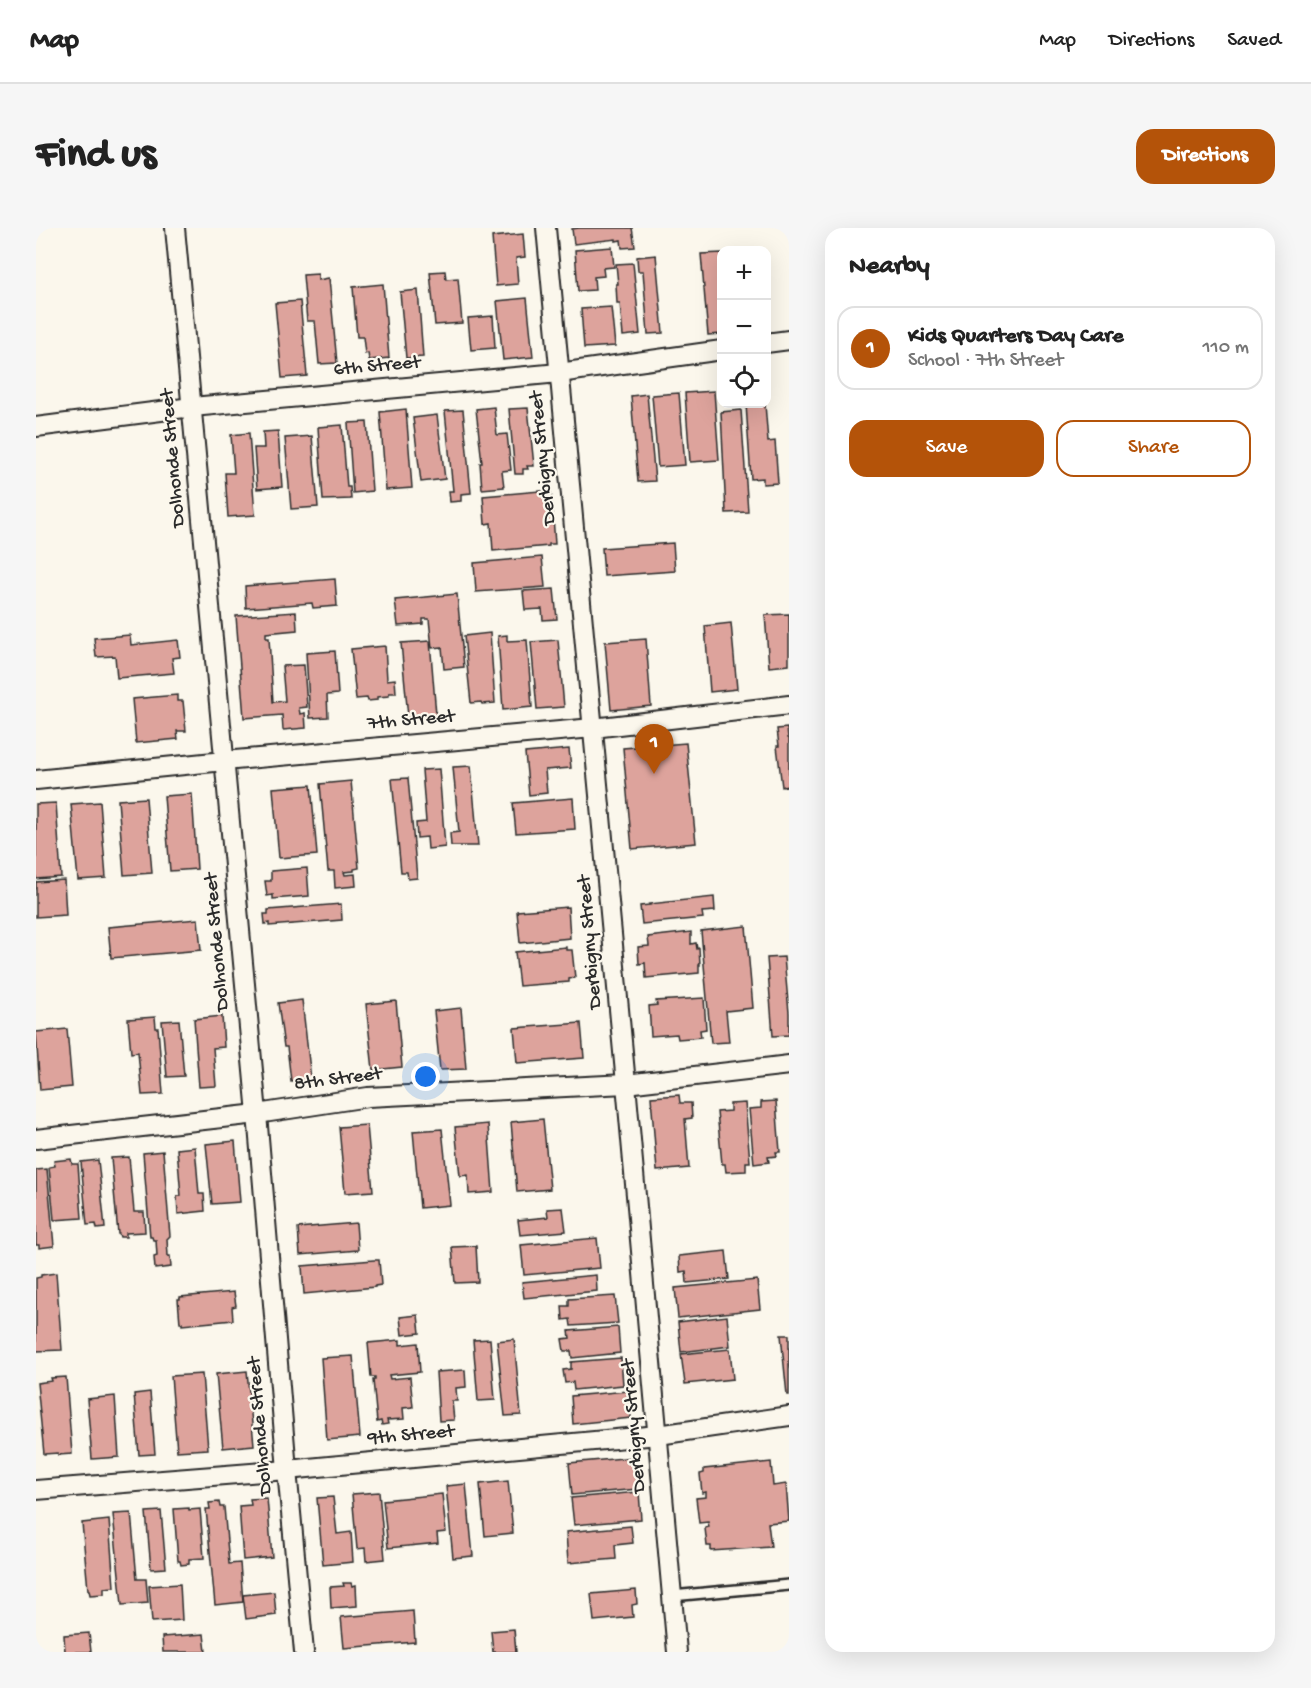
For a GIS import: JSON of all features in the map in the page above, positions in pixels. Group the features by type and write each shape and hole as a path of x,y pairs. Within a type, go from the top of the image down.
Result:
{"street":[{"name":"Dolhonde Street","path":"175,228 304,1652"},
{"name":"Derbigny Street","path":"546,228 677,1652"},
{"path":"771,342 789,340"},
{"name":"6th Street","path":"36,427 192,407 559,373 717,351"},
{"name":"7th Street","path":"36,780 593,728 789,705"},
{"name":"8th Street","path":"36,1140 257,1114 368,1097 626,1084 789,1065"},
{"name":"9th Street","path":"36,1490 287,1470 658,1435 789,1416"}],"lane":[{"path":"672,1596 789,1585"}],"building":[{"path":"632,228 635,247 622,248 621,240 616,241 616,239 574,244 572,229"},
{"path":"523,234 525,257 516,258 518,284 496,286 492,237"},
{"path":"612,247 614,267 603,268 604,276 594,277 595,290 578,291 575,250"},
{"path":"717,253 717,334 708,335 701,254"},
{"path":"656,255 663,333 648,334 643,271 638,271 637,257"},
{"path":"633,263 640,334 623,336 620,303 617,303 616,264"},
{"path":"445,271 446,279 458,278 462,323 435,325 430,272"},
{"path":"318,274 318,280 329,278 337,363 319,364 315,321 307,321 303,275"},
{"path":"383,284 389,358 369,360 368,353 365,354 363,337 357,337 353,287"},
{"path":"418,290 423,357 406,358 400,292"},
{"path":"527,298 533,357 503,360 497,301"},
{"path":"300,301 307,376 282,378 275,303"},
{"path":"611,307 615,346 584,348 581,309"},
{"path":"493,316 495,348 471,350 468,318"},
{"path":"714,391 719,460 690,462 685,393"},
{"path":"679,393 685,465 658,467 652,395"},
{"path":"647,394 655,481 638,482 631,396"},
{"path":"494,407 497,435 507,434 511,470 502,471 504,487 482,489 480,463 482,463 476,409"},
{"path":"528,408 534,466 527,466 528,469 523,469 523,474 515,474 509,409"},
{"path":"746,408 765,408 768,442 775,441 778,483 763,484 763,478 751,479"},
{"path":"406,409 412,488 386,490 380,412"},
{"path":"463,410 471,493 461,494 461,501 450,502 449,491 453,491 445,411"},
{"path":"741,410 748,512 726,513 721,412"},
{"path":"437,415 445,479 421,482 413,418"},
{"path":"367,422 372,491 353,493 348,423"},
{"path":"342,425 347,487 350,487 351,499 323,500 318,427"},
{"path":"278,431 282,487 257,489 254,448 264,448 263,432"},
{"path":"249,433 255,515 228,517 225,473 234,473 231,435"},
{"path":"312,436 318,507 291,509 285,438"},
{"path":"551,490 555,544 493,551 491,523 485,524 483,496"},
{"path":"673,543 675,571 604,576 602,548"},
{"path":"542,557 545,587 476,592 474,563"},
{"path":"335,579 337,606 313,608 312,603 246,608 245,586"},
{"path":"554,589 557,619 543,620 542,609 525,610 523,591"},
{"path":"457,594 464,667 444,669 442,647 432,648 429,619 423,619 423,624 398,626 395,600"},
{"path":"296,612 297,630 266,633 266,638 269,638 273,702 285,701 282,666 304,665 307,707 299,708 300,714 305,713 306,728 283,730 282,715 244,718 236,616"},
{"path":"789,614 789,665 769,667 765,615"},
{"path":"731,623 737,689 710,692 705,626"},
{"path":"490,633 495,703 471,703 464,636"},
{"path":"130,635 131,645 178,640 180,657 172,658 174,673 117,678 115,656 96,657 94,638"},
{"path":"507,635 507,641 527,640 532,707 503,710 498,636"},
{"path":"646,639 651,706 611,710 605,642"},
{"path":"558,640 564,707 537,709 531,642"},
{"path":"430,641 436,715 408,717 401,643"},
{"path":"385,646 387,680 395,679 396,693 377,697 377,700 356,699 351,649"},
{"path":"335,651 338,694 327,695 328,717 310,718 306,653"},
{"path":"177,695 177,701 183,701 186,731 177,731 178,739 136,743 132,699"},
{"path":"787,728 789,786 782,787 777,729"},
{"path":"686,743 696,843 632,849 623,748"},
{"path":"569,749 571,768 545,770 547,793 529,795 525,753"},
{"path":"471,766 478,846 451,846 450,833 459,832 453,767"},
{"path":"439,769 445,847 428,849 427,837 417,838 416,823 426,822 422,770"},
{"path":"408,778 417,878 408,879 407,872 401,872 392,779"},
{"path":"351,781 359,868 344,872 345,875 355,874 356,886 335,888 334,871 328,871 320,784"},
{"path":"311,785 317,855 279,858 273,788"},
{"path":"192,794 197,869 170,871 164,796"},
{"path":"146,798 152,873 124,875 118,800"},
{"path":"573,798 575,829 516,833 513,803"},
{"path":"100,802 106,878 78,880 71,804"},
{"path":"56,803 61,877 36,879 36,804"},
{"path":"307,868 309,896 273,899 273,895 267,896 265,881 271,881 271,871"},
{"path":"64,880 66,915 36,917 36,882"},
{"path":"714,897 715,911 702,912 703,918 642,924 640,906"},
{"path":"341,904 342,920 269,926 269,923 265,924 264,914 268,914 268,910"},
{"path":"568,907 570,938 520,943 517,911"},
{"path":"198,919 201,950 111,958 108,927"},
{"path":"746,926 753,1008 726,1011 729,1042 711,1043 701,931"},
{"path":"691,932 691,944 696,943 697,949 699,948 699,973 646,978 645,963 639,964 638,947 649,946 648,937"},
{"path":"566,947 566,950 572,950 575,978 569,979 569,982 519,986 515,952"},
{"path":"784,957 789,1035 773,1036 767,958"},
{"path":"704,998 706,1029 700,1030 701,1037 678,1039 677,1034 651,1036 649,1006 657,1005 656,1001"},
{"path":"302,1000 311,1079 291,1081 278,1003"},
{"path":"396,1001 402,1067 373,1070 366,1004"},
{"path":"461,1008 466,1069 440,1070 434,1011"},
{"path":"222,1016 224,1047 213,1048 216,1086 199,1087 194,1019"},
{"path":"155,1017 156,1028 158,1028 163,1094 142,1095 138,1052 131,1053 128,1019"},
{"path":"179,1020 184,1076 167,1077 162,1021"},
{"path":"581,1023 584,1058 517,1063 514,1028"},
{"path":"67,1029 72,1087 40,1090 36,1032"},
{"path":"679,1095 680,1103 691,1103 692,1118 685,1119 689,1168 657,1171 651,1097"},
{"path":"776,1101 780,1152 776,1152 777,1156 768,1157 769,1162 754,1164 749,1109 761,1108 761,1102"},
{"path":"745,1103 750,1162 746,1162 746,1171 726,1172 725,1164 722,1164 717,1112 730,1111 730,1104"},
{"path":"543,1119 550,1189 517,1192 511,1122"},
{"path":"488,1124 493,1192 469,1194 468,1175 460,1176 455,1127"},
{"path":"367,1125 373,1191 345,1193 339,1127"},
{"path":"442,1129 450,1205 420,1208 413,1131"},
{"path":"235,1141 240,1202 212,1204 206,1144"},
{"path":"195,1147 199,1194 204,1194 205,1211 178,1214 177,1196 181,1196 177,1149"},
{"path":"163,1151 170,1236 167,1239 168,1256 170,1256 171,1267 155,1269 156,1240 150,1237 143,1153"},
{"path":"129,1157 134,1212 144,1212 145,1232 126,1233 126,1237 120,1237 111,1158"},
{"path":"71,1159 72,1164 78,1164 82,1218 54,1220 49,1167 55,1166 54,1161"},
{"path":"98,1160 105,1228 97,1229 96,1224 87,1225 81,1162"},
{"path":"47,1169 54,1246 39,1248 39,1245 36,1245 36,1170"},
{"path":"563,1208 566,1231 520,1235 518,1220 548,1217 547,1209"},
{"path":"356,1223 358,1250 300,1255 298,1228"},
{"path":"597,1238 600,1268 524,1275 521,1245"},
{"path":"476,1246 478,1282 455,1283 452,1247"},
{"path":"726,1251 729,1279 687,1283 686,1271 680,1272 679,1256"},
{"path":"379,1260 381,1285 304,1294 302,1266"},
{"path":"56,1273 62,1350 36,1351 36,1278"},
{"path":"596,1275 597,1291 524,1298 522,1282"},
{"path":"757,1280 760,1309 678,1318 675,1288"},
{"path":"234,1292 236,1306 232,1307 233,1320 182,1325 180,1323 178,1299 180,1297"},
{"path":"615,1296 618,1323 571,1326 570,1319 563,1320 562,1306 569,1306 569,1299"},
{"path":"418,1315 420,1333 402,1335 400,1317"},
{"path":"727,1316 730,1346 681,1352 678,1322"},
{"path":"618,1327 620,1353 572,1358 571,1351 564,1351 562,1339 570,1338 569,1331"},
{"path":"781,1335 789,1335 789,1395 787,1395"},
{"path":"490,1339 495,1400 478,1401 473,1340"},
{"path":"514,1339 521,1415 505,1416 497,1341"},
{"path":"400,1340 400,1345 418,1343 420,1372 389,1375 390,1379 410,1377 413,1407 403,1408 404,1419 387,1420 388,1424 382,1425 381,1421 377,1422 373,1380 375,1377 371,1377 368,1343"},
{"path":"730,1349 733,1379 685,1384 681,1354"},
{"path":"353,1356 360,1437 327,1440 321,1358"},
{"path":"621,1358 623,1385 574,1390 573,1382 565,1383 563,1370 571,1369 571,1362"},
{"path":"465,1370 466,1387 456,1388 457,1401 452,1401 454,1420 439,1421 436,1372"},
{"path":"247,1371 254,1445 223,1448 216,1374"},
{"path":"202,1374 208,1449 177,1451 171,1376"},
{"path":"66,1377 72,1454 44,1454 37,1383 52,1381 51,1378"},
{"path":"628,1391 631,1418 573,1424 571,1396"},
{"path":"150,1392 155,1454 139,1455 134,1394"},
{"path":"115,1396 119,1457 92,1459 87,1399"},
{"path":"635,1457 638,1489 572,1495 569,1463"},
{"path":"771,1462 773,1486 786,1484 789,1521 768,1523 771,1547 711,1551 711,1546 707,1546 705,1528 709,1527 708,1522 699,1523 696,1498 706,1497 706,1492 702,1493 700,1474 704,1473 704,1469"},
{"path":"508,1481 513,1533 485,1536 480,1484"},
{"path":"466,1484 473,1556 453,1558 446,1486"},
{"path":"379,1492 385,1559 366,1561 365,1548 357,1549 352,1494"},
{"path":"639,1492 641,1519 574,1525 571,1498"},
{"path":"442,1494 446,1532 437,1533 438,1543 388,1548 383,1500"},
{"path":"333,1497 337,1534 351,1532 353,1562 323,1565 317,1498"},
{"path":"267,1498 272,1557 243,1560 239,1506 251,1505 250,1499"},
{"path":"219,1502 220,1507 224,1507 229,1564 240,1563 243,1602 215,1605 206,1509 210,1509 209,1503"},
{"path":"189,1508 189,1510 200,1509 204,1558 189,1559 189,1564 181,1565 178,1561 174,1509"},
{"path":"161,1511 166,1568 151,1569 146,1512"},
{"path":"131,1513 137,1579 146,1579 148,1603 122,1605 113,1514"},
{"path":"109,1520 114,1587 104,1588 104,1594 90,1595 82,1523"},
{"path":"631,1526 633,1543 615,1545 616,1559 568,1563 566,1532"},
{"path":"343,1583 356,1585 357,1606 331,1608 330,1587 344,1586"},
{"path":"180,1584 182,1620 152,1622 149,1586"},
{"path":"636,1590 637,1604 632,1605 633,1617 594,1621 591,1594"},
{"path":"274,1592 276,1615 246,1619 243,1595"},
{"path":"413,1611 415,1642 344,1648 341,1617"},
{"path":"514,1629 516,1652 493,1652 491,1631"},
{"path":"89,1633 91,1652 65,1652 64,1635"},
{"path":"204,1634 206,1652 163,1652 162,1637"}],"place":[{"name":"Kids Quarters Day Care","path":"654,774"}]}
